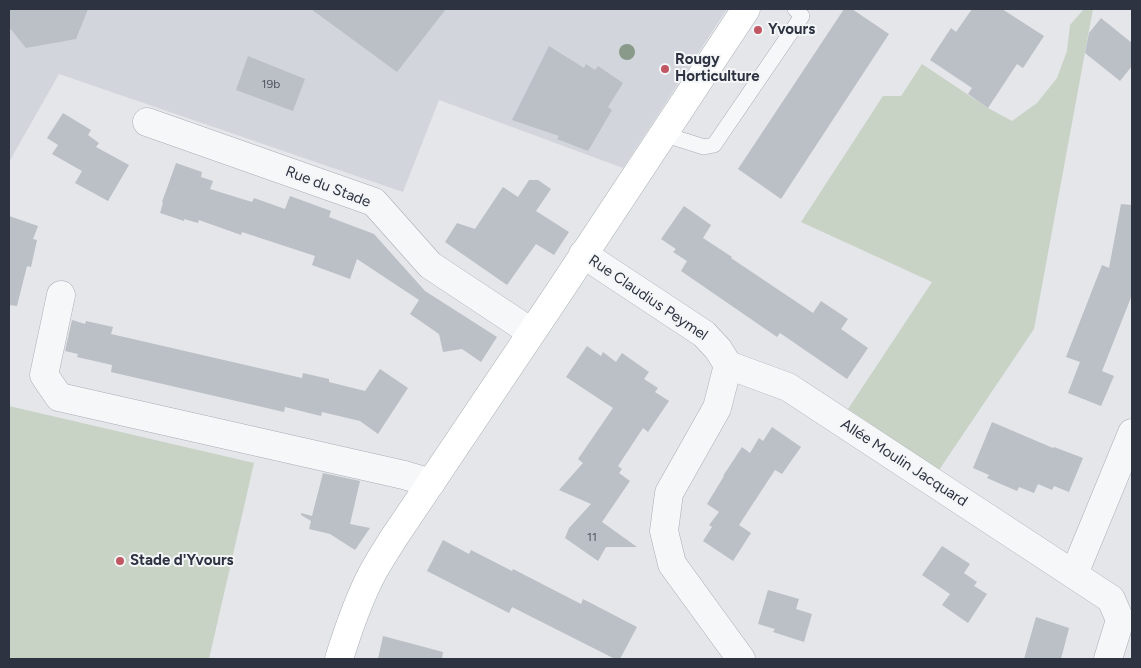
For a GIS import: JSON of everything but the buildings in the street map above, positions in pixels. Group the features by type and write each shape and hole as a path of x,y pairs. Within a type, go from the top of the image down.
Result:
{"street":[{"path":"339,659 352,620 373,572 393,539 746,9"},
{"name":"Rue du Stade","path":"147,122 374,202 430,266 531,332"},
{"name":"Rue Claudius Peymel","path":"583,254 704,334 718,348 728,365"},
{"path":"61,295 44,375 59,397 431,483"},
{"path":"728,365 717,408 668,493 664,531 672,564 742,659"},
{"name":"Allée Moulin Jacquard","path":"728,365 788,387 1110,598 1120,620 1108,659"},
{"path":"1074,574 1132,433"}],"lane":[{"path":"663,134 704,147 714,145 802,16 795,9"}],"shaded area":[{"path":"9,9 727,9 623,168 439,100 403,192 59,74 9,162"},
{"path":"1084,9 1093,9 1034,329 939,470 848,409 932,282 801,222 883,96 901,96 922,64 988,108 1012,121 1037,103 1057,78 1067,51 1070,25"},
{"name":"Stade d'Yvours","path":"9,406 254,463 209,659 9,659"}],"place":[{"name":"Yvours","path":"758,30"},
{"name":"Rougy Horticulture","path":"665,69"},
{"name":"Stade d'Yvours","path":"120,561"}]}
